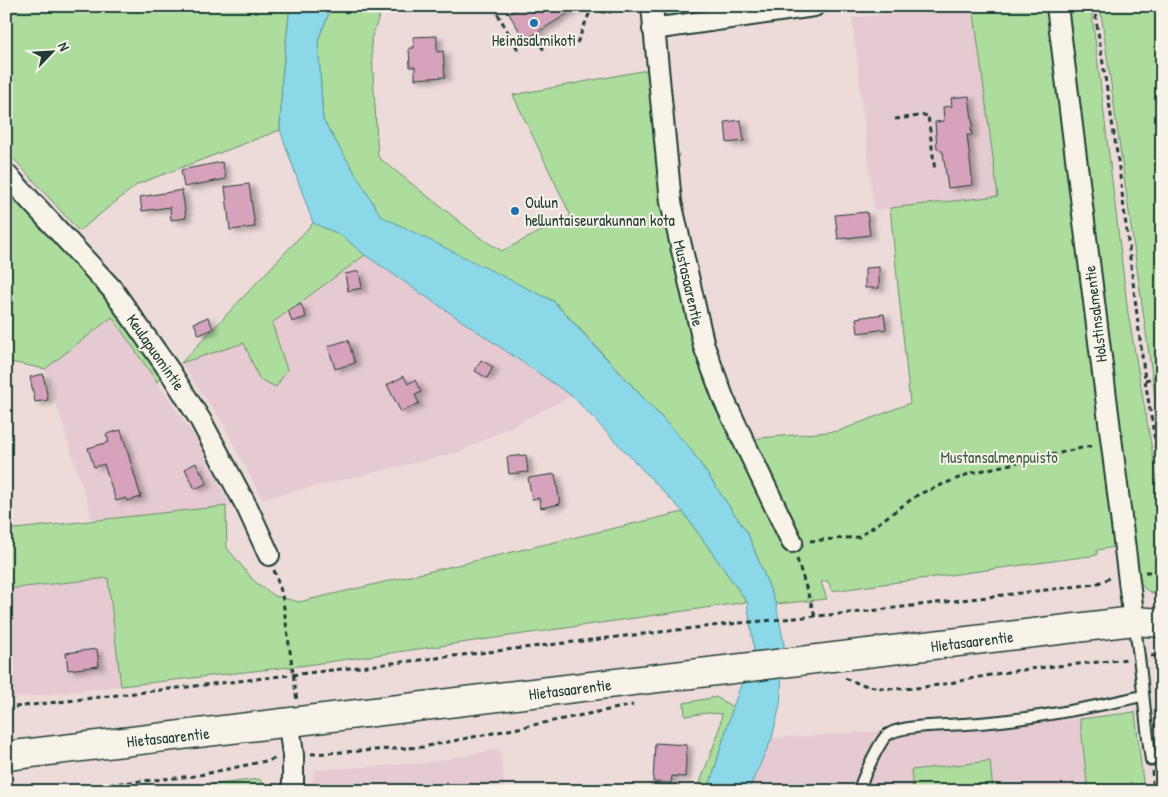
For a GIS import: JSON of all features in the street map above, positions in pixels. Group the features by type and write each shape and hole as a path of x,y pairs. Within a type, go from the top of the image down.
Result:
{"street":[{"name":"Mustasaarentie","path":"652,6 671,202 704,346 724,400 792,542"},
{"path":"653,29 814,6"},
{"name":"Holstinsalmentie","path":"1057,6 1126,572 1134,621"},
{"name":"Keulapuomintie","path":"6,174 112,289 171,373 211,439 248,509 269,555"},
{"name":"Hietasaarentie","path":"6,756 295,723 1134,621 1162,612"},
{"name":"Hietasaarentie","path":"1134,621 1162,623"},
{"path":"293,791 295,723"}],"lane":[{"path":"1134,621 1151,760"},
{"path":"859,791 862,778 886,736 901,729 972,725 1064,714 1142,696"}],"path":[{"path":"493,6 520,53"},
{"path":"577,43 592,6 597,10 610,12"},
{"path":"1094,6 1118,160 1145,380 1162,482"},
{"path":"536,38 544,50"},
{"path":"895,119 928,115 935,171"},
{"path":"1145,380 1162,376"},
{"path":"815,616 792,542 859,537 919,494 971,473 1110,441"},
{"path":"269,555 282,594 293,675 295,723"},
{"path":"6,708 788,617 815,616 1096,584 1126,572 1162,572"},
{"path":"839,676 861,686 918,688 1003,672 1162,655"},
{"path":"38,791 196,776 293,755 423,747 637,704"}],"shaded area":[{"path":"955,6 973,6 998,196 874,210 852,18"},
{"path":"365,255 572,396 460,452 262,499 222,422 181,363"},
{"path":"112,317 195,437 231,506 93,520 45,369"},
{"path":"108,578 121,686 6,699 6,589"},
{"path":"1080,719 1088,791 748,791 772,738"},
{"path":"500,749 505,791 309,791 315,770 425,763"}],"green space":[{"path":"6,6 290,6 282,78 280,130 138,184 79,231 6,150"},
{"name":"Mustansalmenpuisto","path":"332,6 383,6 371,39 378,157 479,237 502,251 571,216 513,95 647,70 665,216 749,439 839,431 910,403 890,208 998,196 973,6 1047,6 1115,547 1097,550 1097,555 832,591 828,581 821,582 827,599 776,604 748,534 689,447 554,301 473,266 381,217 323,120 318,40"},
{"path":"660,6 673,6 680,12 727,6 778,6 674,18 664,14"},
{"path":"1065,6 1091,6 1128,313 1162,507 1162,598 1145,589 1139,581"},
{"path":"1100,6 1162,6 1162,444 1159,425"},
{"path":"6,182 109,298 165,374 157,382 112,317 45,369 6,361"},
{"path":"313,223 341,235 365,255 272,323 287,370 276,387 259,379 244,343 181,363"},
{"path":"226,506 227,548 254,581 275,596 299,602 683,512 747,602 307,665 121,686 108,578 6,589 6,530"},
{"path":"716,697 733,707 708,791 697,791 718,734 722,714 707,713 685,716 684,703"},
{"path":"1135,712 1144,791 1088,791 1080,719"},
{"path":"990,761 993,791 913,791 911,770"},
{"path":"259,779 270,791 160,791"}],"water":[{"path":"290,6 332,6 318,40 323,120 381,216 553,301 689,447 748,534 776,604 784,644 780,705 772,738 748,791 708,791 733,707 754,649 747,602 683,512 572,396 365,255 341,235 313,223 280,130 282,78"}],"building":[{"name":"Heinäsalmikoti","path":"521,6 580,6 525,40 509,14"},
{"path":"437,36 437,52 443,51 445,77 415,79 415,67 410,67 409,48 414,48 413,37"},
{"path":"969,96 973,127 971,127 972,135 967,135 973,185 948,188 943,152 937,148 935,122 944,121 943,107 952,106 951,98"},
{"path":"741,120 744,141 727,143 725,122"},
{"path":"222,162 226,179 184,187 181,170"},
{"path":"249,184 255,227 230,230 225,187"},
{"path":"182,190 186,218 171,220 170,207 142,211 140,197"},
{"path":"867,212 870,235 838,239 835,215"},
{"path":"879,267 879,288 865,288 865,268"},
{"path":"359,271 362,288 348,291 345,274"},
{"path":"301,304 306,317 292,322 288,310"},
{"path":"884,314 886,329 858,333 856,318"},
{"path":"208,317 213,329 199,335 194,323"},
{"path":"348,340 355,363 335,369 328,346"},
{"path":"481,360 493,367 487,378 475,371"},
{"path":"43,374 48,400 35,402 30,377"},
{"path":"404,376 408,384 415,380 421,392 415,395 419,403 401,412 387,385"},
{"path":"121,430 141,497 127,501 126,498 116,501 104,464 94,467 88,448 109,442 106,434"},
{"path":"526,455 528,472 509,474 507,457"},
{"path":"196,463 207,483 195,489 185,469"},
{"path":"555,474 560,504 541,508 539,498 532,499 528,478"},
{"path":"97,649 99,666 68,670 66,653"},
{"path":"655,743 687,745 685,777 672,776 671,783 653,782"}],"place":[{"name":"Heinäsalmikoti","path":"534,23"},
{"name":"Oulun helluntaiseurakunnan kota","path":"515,211"}]}
